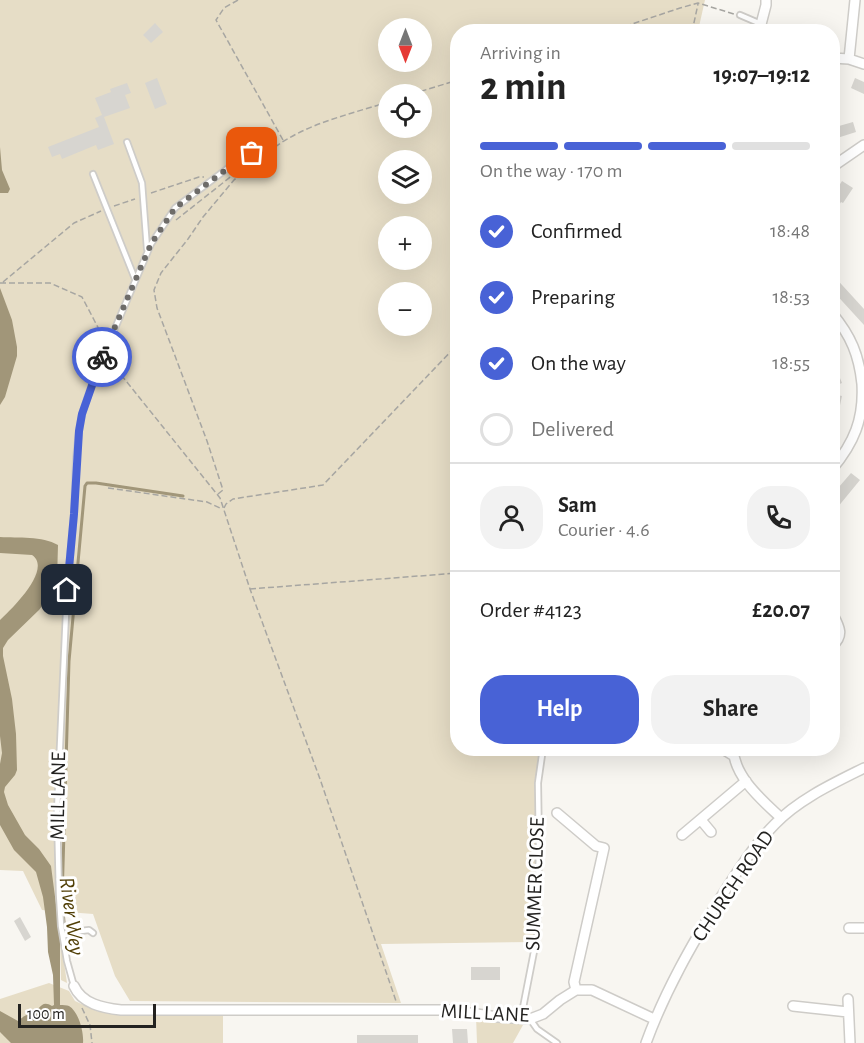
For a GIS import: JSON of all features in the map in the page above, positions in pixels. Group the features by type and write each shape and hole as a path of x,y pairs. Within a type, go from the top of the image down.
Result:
{"street":[{"path":"761,24 766,0"},
{"path":"849,59 855,0"},
{"path":"840,58 864,64"},
{"path":"840,162 864,145"},
{"path":"840,322 855,348 861,369 863,401 862,421 840,460"},
{"path":"855,348 864,342"},
{"path":"734,756 746,781 781,818"},
{"name":"CHURCH ROAD","path":"646,1043 654,1019 678,971 716,905 753,850 781,818 804,802 864,768"},
{"path":"682,835 746,781"},
{"path":"557,813 596,846 604,848 574,982 576,990 592,990 654,1019"},
{"path":"700,820 711,832"},
{"path":"849,928 864,928"},
{"name":"MILL LANE","path":"74,986 80,997 106,1008 121,1010 448,1010 525,1019 543,1014 576,990"},
{"path":"848,999 850,1043"},
{"path":"793,1006 848,1012"}],"lane":[{"path":"740,15 754,24"},
{"path":"128,142 142,183 147,252"},
{"name":"MILL LANE","path":"74,986 63,936 59,894 57,812 67,590 82,414 104,351 147,252 175,208 236,162 269,145"},
{"path":"93,174 135,279"},
{"name":"SUMMER CLOSE","path":"525,1019 537,936 538,783 542,756"},
{"path":"63,936 72,932 89,930 93,933"},
{"path":"525,1019 557,1043"}],"path":[{"path":"238,0 224,8 216,20 284,141"},
{"path":"702,4 703,0"},
{"path":"694,24 698,3"},
{"path":"632,24 698,3 740,15"},
{"path":"432,88 450,82"},
{"path":"217,494 223,490 157,308 154,290 161,273 234,180 260,157 284,141 320,124 378,105"},
{"path":"269,145 284,141"},
{"path":"174,222 263,152"},
{"path":"2,282 51,283 82,297 103,338 104,351 220,498 250,589 320,779 396,997 398,1010"},
{"path":"223,509 233,499 323,485 450,352"},
{"path":"108,488 207,502 223,509"},
{"path":"250,589 450,574"},
{"path":"81,1007 90,1025 92,1043"}],"shaded area":[{"path":"0,0 705,0 700,24 450,24 450,756 542,756 538,783 535,942 381,944 401,1003 130,1001 115,976 93,914 42,910 23,871 0,870"},
{"path":"0,147 2,170 10,189 8,193 0,193"},
{"path":"0,288 12,320 17,356 5,397 0,405"},
{"path":"0,537 37,539 58,545 57,580 52,593 3,648 12,699 17,770 4,792 8,805 25,835 51,866 60,935 60,1005 69,1006 76,1013 82,1028 83,1043 11,1043 0,1032 0,1011 18,1021 35,1012 43,1004 54,1005 53,975 48,952 43,897 36,872 14,850 0,825 2,753 0,620 28,589 37,570 37,561 32,555 0,553"},
{"path":"60,935 67,983 61,980"},
{"path":"49,983 69,991 75,1001 99,1012 223,1015 223,1043 0,1043 0,999"},
{"path":"476,1016 523,1025 513,1043 477,1043"}],"building":[{"path":"155,23 163,32 151,43 143,35"},
{"path":"157,78 167,104 155,109 145,83"},
{"path":"855,78 864,82 864,94 851,88"},
{"path":"127,83 131,93 125,95 130,108 104,117 114,144 98,150 96,145 62,159 60,154 52,157 48,147 99,127 95,118 102,115 95,98"},
{"path":"853,122 856,132 840,137 840,126"},
{"path":"842,181 853,188 843,203 840,204"},
{"path":"840,283 864,309 864,325 840,299"},
{"path":"851,473 860,480 840,504 840,486"},
{"path":"20,917 31,937 25,941 14,921"},
{"path":"471,967 500,967 500,980 471,980"},
{"path":"452,1029 467,1029 468,1043 453,1043"},
{"path":"357,1035 418,1035 418,1043 357,1043"}],"waterway":[{"name":"River Wey","path":"65,933 62,900 69,661 85,486 87,483 96,483 183,496"}],"way so far":[{"path":"102,357 151,244 175,208 216,176 252,153"}],"route":[{"path":"67,590 79,431 82,414 102,357"}]}
